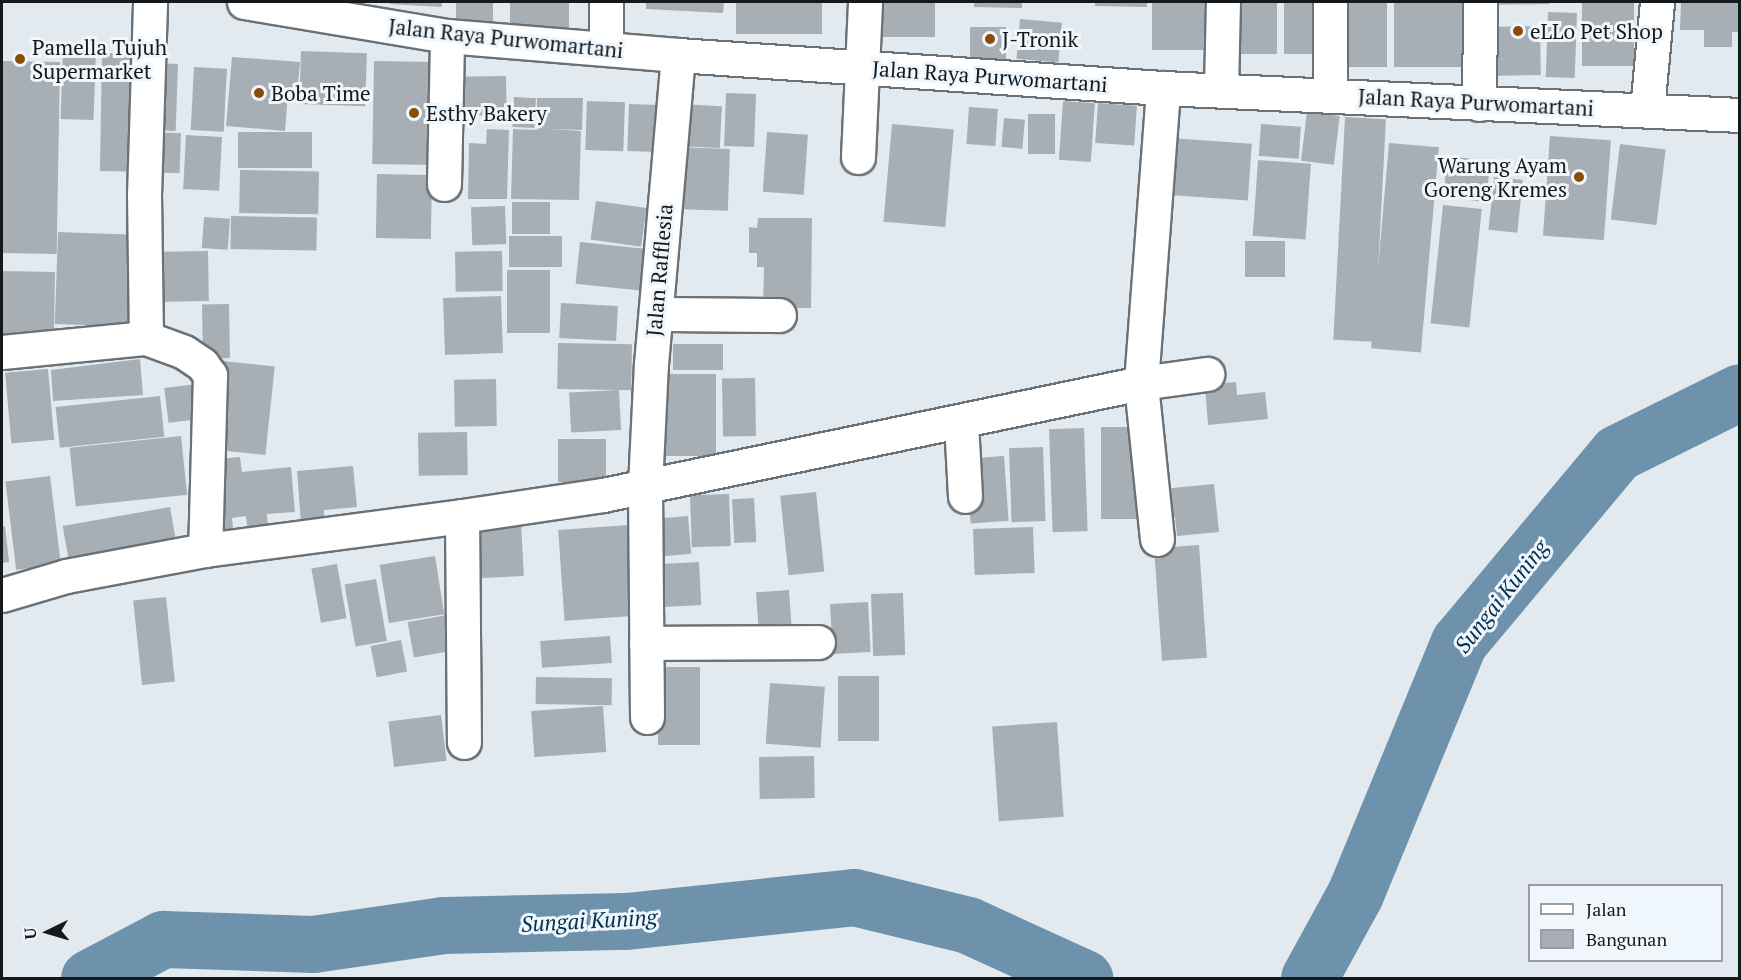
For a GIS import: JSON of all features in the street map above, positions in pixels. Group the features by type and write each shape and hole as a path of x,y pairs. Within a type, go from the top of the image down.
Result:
{"street":[{"path":"146,338 144,195 150,2"},
{"name":"Jalan Raya Purwomartani","path":"244,2 447,36 678,55 1163,88 1330,94 1479,104 1740,115"},
{"path":"606,2 606,48"},
{"path":"858,157 865,2"},
{"path":"1221,89 1223,2"},
{"path":"1330,2 1330,94"},
{"path":"1479,104 1480,2"},
{"path":"1647,110 1656,2"},
{"path":"444,184 447,36"},
{"name":"Jalan Rafflesia","path":"647,717 645,486 656,314 678,55"},
{"path":"1157,539 1141,383 1163,88"},
{"path":"656,314 779,315"},
{"path":"2,352 146,338 184,352 202,364 210,375 206,550"},
{"path":"2,595 66,576 206,550 462,516 645,486 1141,383 1207,374"},
{"path":"961,422 965,496"},
{"path":"462,516 464,742"},
{"path":"646,643 819,642"}],"building":[{"path":"390,2 442,2 442,7 390,4"},
{"path":"456,2 493,2 493,27 456,27"},
{"path":"510,2 569,2 569,27 510,27"},
{"path":"646,2 724,2 723,13 646,9"},
{"path":"736,2 822,2 822,34 736,34"},
{"path":"881,2 935,2 935,37 881,37"},
{"path":"974,2 1022,2 1022,8 974,7"},
{"path":"1095,2 1147,2 1147,7 1095,6"},
{"path":"1152,2 1211,2 1211,50 1152,50"},
{"path":"1224,2 1277,2 1277,54 1224,54"},
{"path":"1284,2 1327,2 1327,54 1284,54"},
{"path":"1341,2 1387,2 1387,67 1341,67"},
{"path":"1394,2 1477,2 1477,67 1394,67"},
{"path":"1484,2 1550,2 1550,4 1484,5"},
{"path":"1582,2 1634,2 1634,66 1582,66"},
{"path":"1681,2 1740,2 1740,32 1732,32 1732,47 1704,47 1704,30 1680,30"},
{"path":"1548,12 1577,13 1575,78 1546,77"},
{"path":"1020,19 1062,23 1058,63 1017,59"},
{"path":"1540,26 1541,75 1484,76 1483,27"},
{"path":"970,27 1006,27 1006,59 970,59"},
{"path":"63,49 96,50 94,120 61,119"},
{"path":"301,51 367,53 365,106 299,104"},
{"path":"102,53 143,54 141,172 100,171"},
{"path":"232,57 300,62 297,93 288,92 285,131 226,126"},
{"path":"2,61 60,62 57,254 2,253"},
{"path":"374,61 438,62 436,165 372,164"},
{"path":"149,63 178,64 176,131 147,130"},
{"path":"194,67 227,69 224,132 191,130"},
{"path":"506,76 507,115 457,116 456,77"},
{"path":"726,93 756,94 754,147 724,146"},
{"path":"514,97 536,98 534,128 512,127"},
{"path":"537,98 583,98 582,130 550,129 581,131 579,200 511,199 513,129 537,130"},
{"path":"587,101 625,102 623,151 585,150"},
{"path":"1063,101 1095,103 1091,162 1059,160"},
{"path":"1098,103 1137,106 1134,146 1095,143"},
{"path":"629,104 658,105 656,152 627,151"},
{"path":"681,104 722,106 720,148 679,146"},
{"path":"969,107 998,109 995,146 966,144"},
{"path":"1307,112 1340,116 1334,165 1301,161"},
{"path":"1028,114 1055,114 1055,154 1028,154"},
{"path":"1345,117 1386,119 1374,342 1333,340"},
{"path":"1004,118 1025,120 1022,149 1001,147"},
{"path":"892,124 954,129 945,227 883,222"},
{"path":"1261,124 1301,127 1299,159 1259,156"},
{"path":"487,129 509,130 507,199 468,199 469,143 486,144"},
{"path":"148,132 181,133 180,173 147,172"},
{"path":"238,132 312,132 312,168 238,168"},
{"path":"767,132 808,135 804,195 763,192"},
{"path":"186,135 222,137 219,191 183,189"},
{"path":"1550,136 1611,140 1604,240 1543,236"},
{"path":"1170,138 1252,144 1248,201 1166,195"},
{"path":"1389,143 1439,147 1421,353 1371,348"},
{"path":"1620,144 1666,150 1656,225 1611,219"},
{"path":"676,147 730,149 728,211 674,209"},
{"path":"1448,156 1491,161 1486,202 1443,197"},
{"path":"1258,160 1311,164 1306,240 1253,236"},
{"path":"240,170 319,171 318,214 239,213"},
{"path":"377,174 432,175 431,239 376,238"},
{"path":"1494,177 1523,180 1517,233 1488,230"},
{"path":"596,201 647,208 641,247 591,240"},
{"path":"512,202 550,202 550,234 512,234"},
{"path":"1443,205 1482,209 1469,327 1431,323"},
{"path":"505,206 506,244 472,245 471,207"},
{"path":"231,216 317,218 316,250 230,249"},
{"path":"204,217 230,219 228,250 202,248"},
{"path":"758,218 812,218 811,308 763,308 764,267 757,267 757,253 749,253 749,227 757,228"},
{"path":"58,232 134,235 131,327 55,324"},
{"path":"509,236 562,236 562,267 509,267"},
{"path":"1245,241 1285,241 1285,277 1245,277"},
{"path":"580,242 645,249 640,291 576,284"},
{"path":"208,251 209,301 149,302 148,252"},
{"path":"502,251 503,291 456,292 455,252"},
{"path":"507,270 550,270 550,333 507,333"},
{"path":"2,271 55,272 54,342 2,341"},
{"path":"501,296 503,353 445,355 443,298"},
{"path":"561,303 618,306 616,341 559,338"},
{"path":"202,304 229,304 230,358 203,358"},
{"path":"558,343 632,344 631,390 557,389"},
{"path":"673,344 723,344 723,370 673,370"},
{"path":"140,359 143,395 53,401 51,370"},
{"path":"222,361 275,367 265,455 213,450"},
{"path":"48,369 54,440 11,443 5,373"},
{"path":"665,374 716,374 716,456 665,456"},
{"path":"755,378 756,436 723,437 722,379"},
{"path":"496,379 497,426 455,427 454,380"},
{"path":"1236,382 1237,395 1265,392 1268,419 1208,425 1205,385"},
{"path":"197,384 201,419 169,423 164,388"},
{"path":"619,390 621,430 571,433 569,393"},
{"path":"160,396 164,437 60,448 56,407"},
{"path":"1101,427 1138,427 1138,519 1101,519"},
{"path":"1084,428 1088,531 1053,532 1049,429"},
{"path":"467,432 468,475 419,476 418,433"},
{"path":"181,436 187,495 76,506 70,448"},
{"path":"558,439 606,439 606,482 558,482"},
{"path":"1043,447 1046,521 1012,522 1009,448"},
{"path":"1004,456 1009,521 971,523 966,459"},
{"path":"240,457 242,472 291,467 295,512 267,514 268,531 248,533 246,516 232,518 234,538 214,540 207,460"},
{"path":"353,466 357,507 324,510 325,522 301,524 297,471"},
{"path":"50,476 61,564 16,570 5,481"},
{"path":"1214,484 1219,532 1177,536 1175,517 1165,518 1162,489"},
{"path":"816,492 824,572 789,575 780,496"},
{"path":"729,494 731,546 692,547 690,495"},
{"path":"754,498 756,542 734,543 732,499"},
{"path":"170,507 178,552 71,571 63,526"},
{"path":"688,516 691,554 650,557 647,520"},
{"path":"521,522 524,576 473,579 470,525"},
{"path":"629,525 635,616 565,621 558,530"},
{"path":"5,526 9,562 2,563 2,527"},
{"path":"1033,527 1035,573 975,575 973,529"},
{"path":"1199,545 1207,658 1162,661 1154,548"},
{"path":"435,556 444,614 389,623 380,565"},
{"path":"699,562 701,605 653,607 651,565"},
{"path":"337,564 347,618 321,623 311,569"},
{"path":"376,579 387,641 355,647 344,585"},
{"path":"789,590 792,635 759,637 756,592"},
{"path":"903,593 905,655 873,656 871,594"},
{"path":"166,597 175,682 142,685 133,600"},
{"path":"868,602 871,652 833,654 830,604"},
{"path":"447,615 453,650 414,657 408,622"},
{"path":"610,636 612,663 542,668 540,641"},
{"path":"401,640 407,671 377,677 371,646"},
{"path":"658,667 700,667 700,745 658,745"},
{"path":"838,676 879,676 879,741 838,741"},
{"path":"536,677 612,678 612,705 536,704"},
{"path":"770,683 825,687 821,748 766,744"},
{"path":"603,706 606,752 534,757 531,711"},
{"path":"441,715 447,761 394,767 388,721"},
{"path":"1057,722 1064,817 999,821 992,727"},
{"path":"814,756 815,798 760,799 759,757"}],"waterway":[{"name":"Sungai Kuning","path":"1309,978 1355,894 1459,642 1617,453 1740,392"},
{"name":"Sungai Kuning","path":"89,978 163,939 313,944 444,925 626,921 854,897 968,925 1084,978"}],"place":[{"name":"eLLo Pet Shop","path":"1518,31"},
{"name":"J-Tronik","path":"990,39"},
{"name":"Pamella Tujuh Supermarket","path":"20,59"},
{"name":"Boba Time","path":"259,93"},
{"name":"Esthy Bakery","path":"414,113"},
{"name":"Warung Ayam Goreng Kremes","path":"1579,177"}]}
